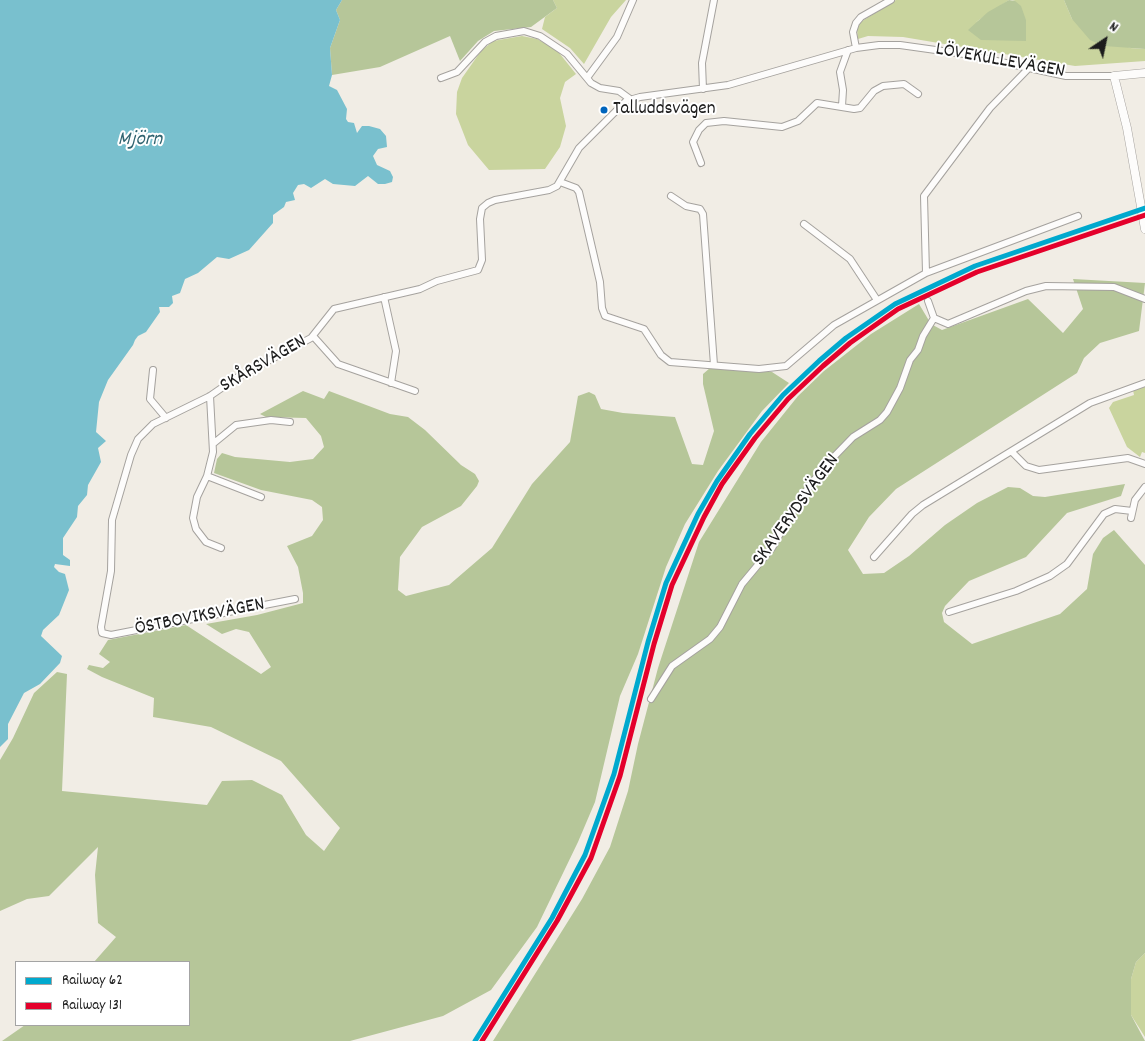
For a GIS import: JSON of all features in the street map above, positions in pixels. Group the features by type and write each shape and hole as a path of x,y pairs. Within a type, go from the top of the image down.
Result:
{"street":[{"path":"587,78 617,37 633,0"},
{"path":"703,89 702,63 714,0"},
{"path":"856,48 854,32 856,23 861,17 891,0"},
{"path":"440,78 457,72 474,51 490,39 496,36 524,31 540,36 561,49 574,60 587,78 600,88 619,91 630,99 579,148 560,182 576,188 579,192 600,282 602,308 605,316 644,329 661,355 670,362 759,369 786,366 834,325 926,273 1078,216"},
{"name":"LÖVEKULLEVÄGEN","path":"630,99 703,89 768,74 856,48 893,45 913,46 964,54 1066,76 1114,76 1145,73"},
{"path":"842,106 843,90 840,72 848,50"},
{"path":"926,273 922,207 924,196 990,108 1028,69"},
{"path":"1114,76 1127,128 1145,230"},
{"path":"700,163 693,142 699,130 706,124 724,121 782,127 798,122 817,103 860,108 874,91 898,84 904,84 918,94"},
{"name":"SKÅRSVÄGEN","path":"104,634 101,627 111,571 114,509 131,455 138,440 148,428 210,396 236,378 281,356 313,336 334,309 420,289 437,281 478,270 482,260 480,219 482,208 495,200 549,190 560,182"},
{"path":"671,196 686,206 700,209 703,214 714,365"},
{"path":"804,224 850,259 869,291 877,300"},
{"path":"928,301 934,318 948,324 1026,291 1058,284 1114,287 1145,299"},
{"path":"384,296 396,351 391,383"},
{"name":"SKAVERYDSVÄGEN","path":"652,698 672,666 710,639 720,627 742,584 772,548 796,505 823,468 853,437 880,420 887,412 900,388 910,360 918,350 923,336 934,318"},
{"path":"313,336 338,364 414,391"},
{"path":"153,370 150,399 166,418"},
{"path":"874,557 912,514 923,505 1090,403 1145,383"},
{"path":"210,396 214,443 207,476 197,496 193,518 196,529 206,542 221,548"},
{"path":"214,443 236,425 271,420 290,422"},
{"path":"1012,452 1026,466 1039,470 1128,458 1145,464"},
{"path":"207,476 261,497"},
{"path":"949,612 1016,591 1050,576 1067,564 1104,514 1115,509 1131,514 1135,500 1145,487"},
{"name":"ÖSTBOVIKSVÄGEN","path":"104,634 185,622 295,599"}],"green space":[{"path":"342,0 553,0 557,8 531,27 494,31 478,41 460,61 450,36 380,67 332,75 330,48 340,20 336,10"},
{"path":"553,0 626,0 611,17 584,64 570,48 542,29 545,17 557,8"},
{"path":"896,0 1009,0 976,22 1015,1 1012,0 1064,0 1072,19 1130,48 1145,49 1145,61 1075,66 903,37 868,36 858,39 857,30 859,23"},
{"path":"1009,0 1015,1 1021,6 1026,20 1026,41 981,40 968,30 988,12"},
{"path":"1064,0 1145,0 1145,49 1104,46 1090,40 1072,19"},
{"path":"522,36 537,39 556,49 576,74 565,82 560,98 566,126 560,147 545,169 489,170 468,145 456,114 457,92 462,78 481,51 493,41"},
{"path":"1073,279 1145,283 1139,331 1100,343 1084,358 1077,373 896,489 869,517 848,550 863,574 884,573 909,556 945,525 977,503 1008,487 1020,488 1033,496 1045,497 1125,484 1121,496 1067,513 1026,557 969,581 945,606 942,613 944,622 972,644 1060,614 1087,589 1093,554 1103,538 1114,530 1145,565 1145,953 1136,962 1131,979 1131,1015 1145,1041 493,1041 582,899 610,847 628,791 658,668 699,542 761,442 798,396 824,371 871,334 919,304 931,324 942,330 1028,299 1063,333 1083,309"},
{"path":"710,368 772,372 789,383 762,411 718,471 685,524 666,567 638,654 620,696 595,802 537,927 491,990 443,1016 350,1041 2,1041 24,1026 190,1026 190,961 95,961 116,937 98,923 95,875 98,847 49,896 27,899 0,911 0,760 13,738 34,693 57,672 67,674 62,791 207,805 222,781 252,780 282,795 306,835 324,851 340,828 281,761 211,727 153,717 154,698 87,669 89,665 103,668 110,662 99,654 108,640 186,625 261,674 271,667 249,632 236,629 222,634 206,624 257,615 303,603 298,567 287,546 312,536 323,520 322,507 312,500 261,490 214,473 217,459 222,453 235,457 290,462 313,459 324,447 321,436 306,418 266,417 260,414 303,391 324,399 329,391 390,414 408,417 425,430 461,465 475,474 479,481 477,486 461,506 422,527 400,557 398,590 406,596 449,585 492,548 532,484 570,442 578,396 589,392 595,395 601,409 623,413 675,417 692,464 703,465 714,431 703,384 703,374"},
{"path":"1145,387 1145,453 1142,452 1140,457 1127,447 1109,408 1113,402 1134,395 1133,390"},
{"path":"1145,953 1145,1037 1131,1015 1131,979 1136,962"}],"water":[{"name":"Mjörn","path":"0,0 342,0 336,10 340,20 330,48 332,75 329,86 337,90 347,109 346,119 348,122 354,123 357,133 362,126 369,126 380,129 386,136 387,147 378,149 373,156 377,165 390,171 393,177 392,182 385,184 378,184 368,176 355,186 333,184 325,179 311,188 304,184 298,185 293,193 295,200 286,202 284,207 273,215 273,223 249,250 229,259 217,257 198,273 185,279 180,293 172,296 173,303 169,307 159,307 160,312 146,332 135,340 108,380 99,402 96,432 106,441 98,448 101,462 88,485 87,495 78,506 77,517 63,538 63,555 70,560 70,566 55,564 54,567 59,572 65,574 69,590 59,615 43,630 41,636 62,656 60,663 40,684 24,693 8,724 8,739 0,747"}],"rail line":[{"name":"62","path":"475,1041 552,918 585,855 614,774 648,642 666,583 698,514 717,481 750,434 783,395 819,361 846,338 895,304 975,266 1145,208"},
{"name":"131","path":"482,1041 557,921 591,858 620,776 654,644 672,585 722,484 755,438 788,399 823,366 850,343 898,309 977,272 1145,215"}],"place":[{"name":"Talluddsvägen","path":"604,110"}]}
